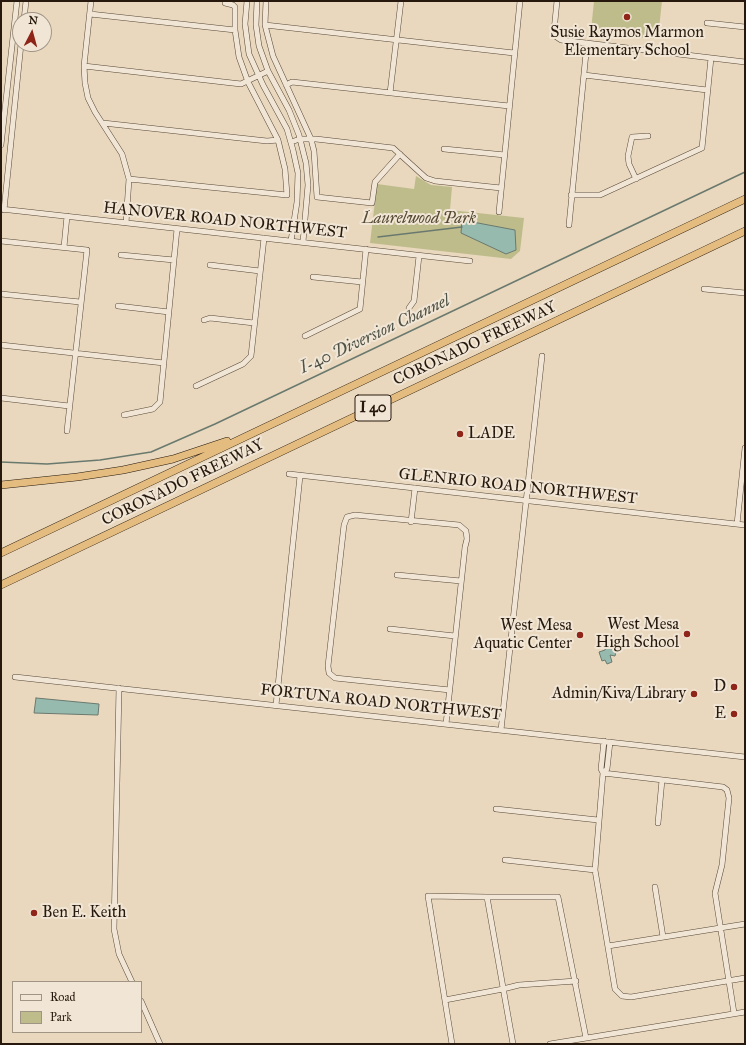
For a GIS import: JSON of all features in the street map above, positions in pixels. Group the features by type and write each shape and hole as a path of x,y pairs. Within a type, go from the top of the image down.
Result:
{"highway":[{"name":"CORONADO FREEWAY","path":"1,553 745,199"},
{"name":"CORONADO FREEWAY","path":"1,585 745,231"},
{"path":"1,485 77,477 123,470 173,458 256,432"},
{"path":"1,590 23,575"}],"street":[{"path":"1,145 17,1"},
{"path":"25,12 26,1"},
{"path":"91,1 84,66 88,98 122,154 129,179 126,223"},
{"path":"247,1 245,24 250,54 259,76 280,114 291,142 298,173 297,202 291,241"},
{"path":"257,1 256,25 259,46 268,71 289,110 300,139 308,185 303,242"},
{"path":"266,1 265,25 273,56 300,112 311,139 314,151 317,197 372,202 375,182 400,154"},
{"path":"390,93 401,1"},
{"path":"498,212 520,1"},
{"path":"557,1 555,36 561,40 745,62"},
{"path":"129,179 287,195 285,169 278,140 248,82 240,57 235,30 235,7 225,3"},
{"path":"90,14 235,30"},
{"path":"707,23 745,28"},
{"path":"265,25 514,53"},
{"path":"568,225 587,44"},
{"path":"2,209 21,52"},
{"path":"571,195 600,195 702,148 711,58"},
{"path":"84,66 241,84 248,82 268,71"},
{"path":"584,75 707,90"},
{"path":"286,85 292,82 509,106"},
{"path":"103,124 267,141 278,140"},
{"path":"636,179 629,164 628,156 632,137 648,136"},
{"path":"291,142 300,139 311,139 393,148 426,178 435,181 501,188"},
{"path":"444,149 505,155"},
{"name":"HANOVER ROAD NORTHWEST","path":"2,209 366,249 470,262"},
{"path":"64,247 67,216"},
{"path":"124,415 153,409 160,402 178,229"},
{"path":"196,386 248,360 251,356 264,238"},
{"path":"1,241 87,250 66,431"},
{"path":"305,336 360,309 366,249"},
{"path":"121,255 174,260"},
{"path":"409,308 414,301 420,256"},
{"path":"210,265 260,271"},
{"path":"313,276 362,282"},
{"path":"704,288 745,293"},
{"path":"1,294 80,302"},
{"path":"118,306 169,312"},
{"path":"204,320 210,318 254,323"},
{"path":"1,345 164,363"},
{"path":"501,730 542,356"},
{"path":"1,398 69,406"},
{"path":"737,524 743,491 745,448"},
{"name":"GLENRIO ROAD NORTHWEST","path":"289,474 745,524"},
{"path":"276,704 300,476"},
{"path":"411,522 415,488"},
{"path":"446,724 450,690 461,582 467,539 466,531 459,525 411,522 355,515 347,517 344,526 328,666 329,674 335,678 450,690"},
{"path":"397,575 461,582"},
{"path":"390,629 455,636"},
{"name":"FORTUNA ROAD NORTHWEST","path":"15,676 745,757"},
{"path":"119,688 114,929 119,954 132,981"},
{"path":"604,741 601,769 603,773 595,870 614,989 622,996 631,997 745,978"},
{"path":"603,773 607,769 610,742"},
{"path":"603,773 723,787 727,790 729,798 722,865 715,892 734,1013"},
{"path":"658,823 662,780"},
{"path":"496,809 598,820"},
{"path":"505,860 595,870"},
{"path":"655,887 663,937"},
{"path":"452,1044 428,896 558,897 576,981 586,1038"},
{"path":"487,897 513,1044"},
{"path":"608,946 745,924"},
{"path":"445,1000 519,985 576,981"},
{"path":"142,1003 160,1044"},
{"path":"550,1044 745,1012"}],"green space":[{"path":"594,1 662,1 658,38 655,39 593,32 591,30"},
{"name":"Laurelwood Park","path":"416,176 431,185 452,187 450,210 524,218 520,251 511,259 370,243 377,184 414,189"}],"water":[{"path":"462,220 515,230 516,250 506,254 461,233"},
{"path":"608,642 616,652 615,656 610,655 612,662 607,664 605,660 602,661 599,652 605,650"},
{"path":"36,698 99,704 98,715 34,713"}],"waterway":[{"name":"I-40 Diversion Channel","path":"1,462 47,464 100,460 151,452 215,424 745,172"},
{"path":"378,237 462,227"}],"place":[{"name":"Susie Raymos Marmon Elementary School","path":"627,17"},
{"name":"LADE","path":"460,434"},
{"name":"West Mesa High School","path":"687,634"},
{"name":"West Mesa Aquatic Center","path":"580,635"},
{"name":"D","path":"734,687"},
{"name":"Admin/Kiva/Library","path":"694,694"},
{"name":"E","path":"734,714"},
{"name":"Ben E. Keith","path":"34,913"}]}
